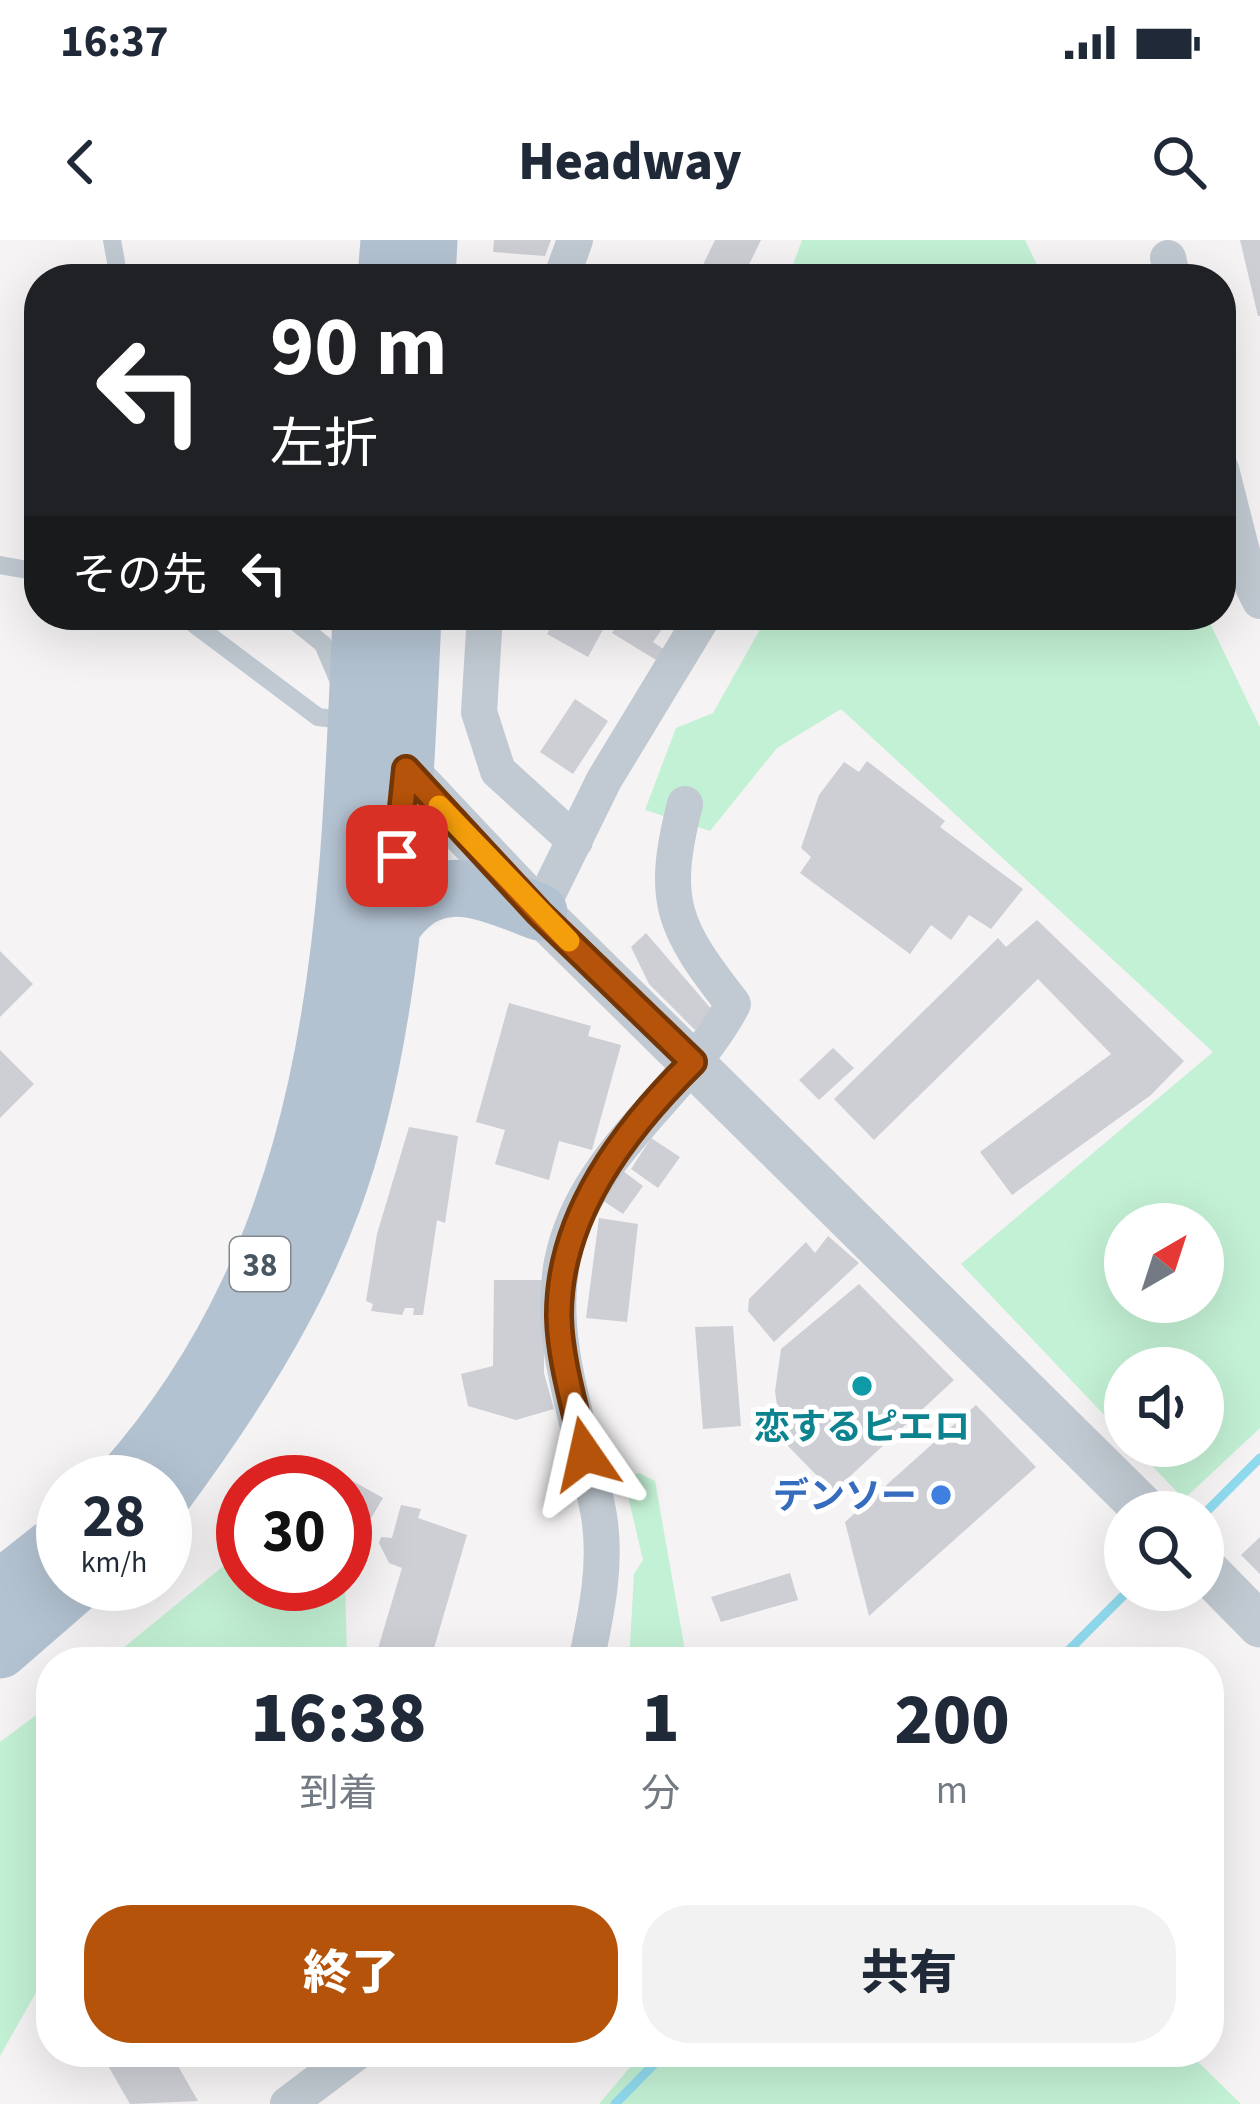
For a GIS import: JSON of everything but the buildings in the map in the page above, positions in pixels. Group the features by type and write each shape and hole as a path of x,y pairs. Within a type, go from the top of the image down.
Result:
{"main road":[{"name":"38","path":"146,1455 169,1429 228,1330 286,1207 334,1017 350,870 360,630"},
{"name":"38","path":"190,1455 282,1315 332,1203 365,1089 406,769 412,630"},
{"path":"388,933 418,899 459,886 539,913"},
{"path":"0,1589 36,1560"},
{"path":"0,1650 45,1611"}],"street":[{"path":"1236,528 1260,602"},
{"path":"484,630 479,712 498,771 575,841"},
{"path":"539,913 604,780 695,630"},
{"path":"357,722 539,913 1126,1491"},
{"path":"589,1647 602,1581 599,1520 559,1321 562,1262 581,1211 615,1154 714,1040 733,1004 675,922 674,845 685,804"},
{"path":"1224,1588 1260,1624"},
{"path":"288,2104 337,2067"}],"lane":[{"path":"202,630 318,717 357,722"},
{"path":"306,630 323,644 357,722"}],"green space":[{"path":"802,240 1025,240 1037,264 793,264"},
{"path":"760,630 1213,630 1260,727 1260,1428 1224,1462 1224,1347 1104,1347 1104,1415 961,1264 1213,1052 841,709 777,748 710,831 645,810 676,728 713,713"},
{"path":"1153,1467 1218,1467 1193,1491 1176,1491"},
{"path":"639,1473 655,1481 684,1647 630,1647 634,1574 643,1560 624,1479"},
{"path":"216,1572 216,1611 346,1611 347,1647 124,1647 168,1611 192,1611 192,1592"},
{"path":"36,1715 36,1992 0,2056 0,1742"},
{"path":"630,2067 1203,2067 1241,2104 599,2104"}],"waterway":[{"path":"1224,1494 1260,1458"},
{"path":"1072,1647 1108,1611"},
{"path":"615,2104 651,2067"}],"slow traffic":[{"path":"439,806 569,941"}],"place":[{"name":"恋するピエロ","path":"862,1386"},
{"name":"デンソー","path":"941,1495"}],"route":[{"path":"397,856 406,769 539,913 693,1062 657,1098 615,1154 581,1211 562,1262 559,1321 585,1454"}]}
